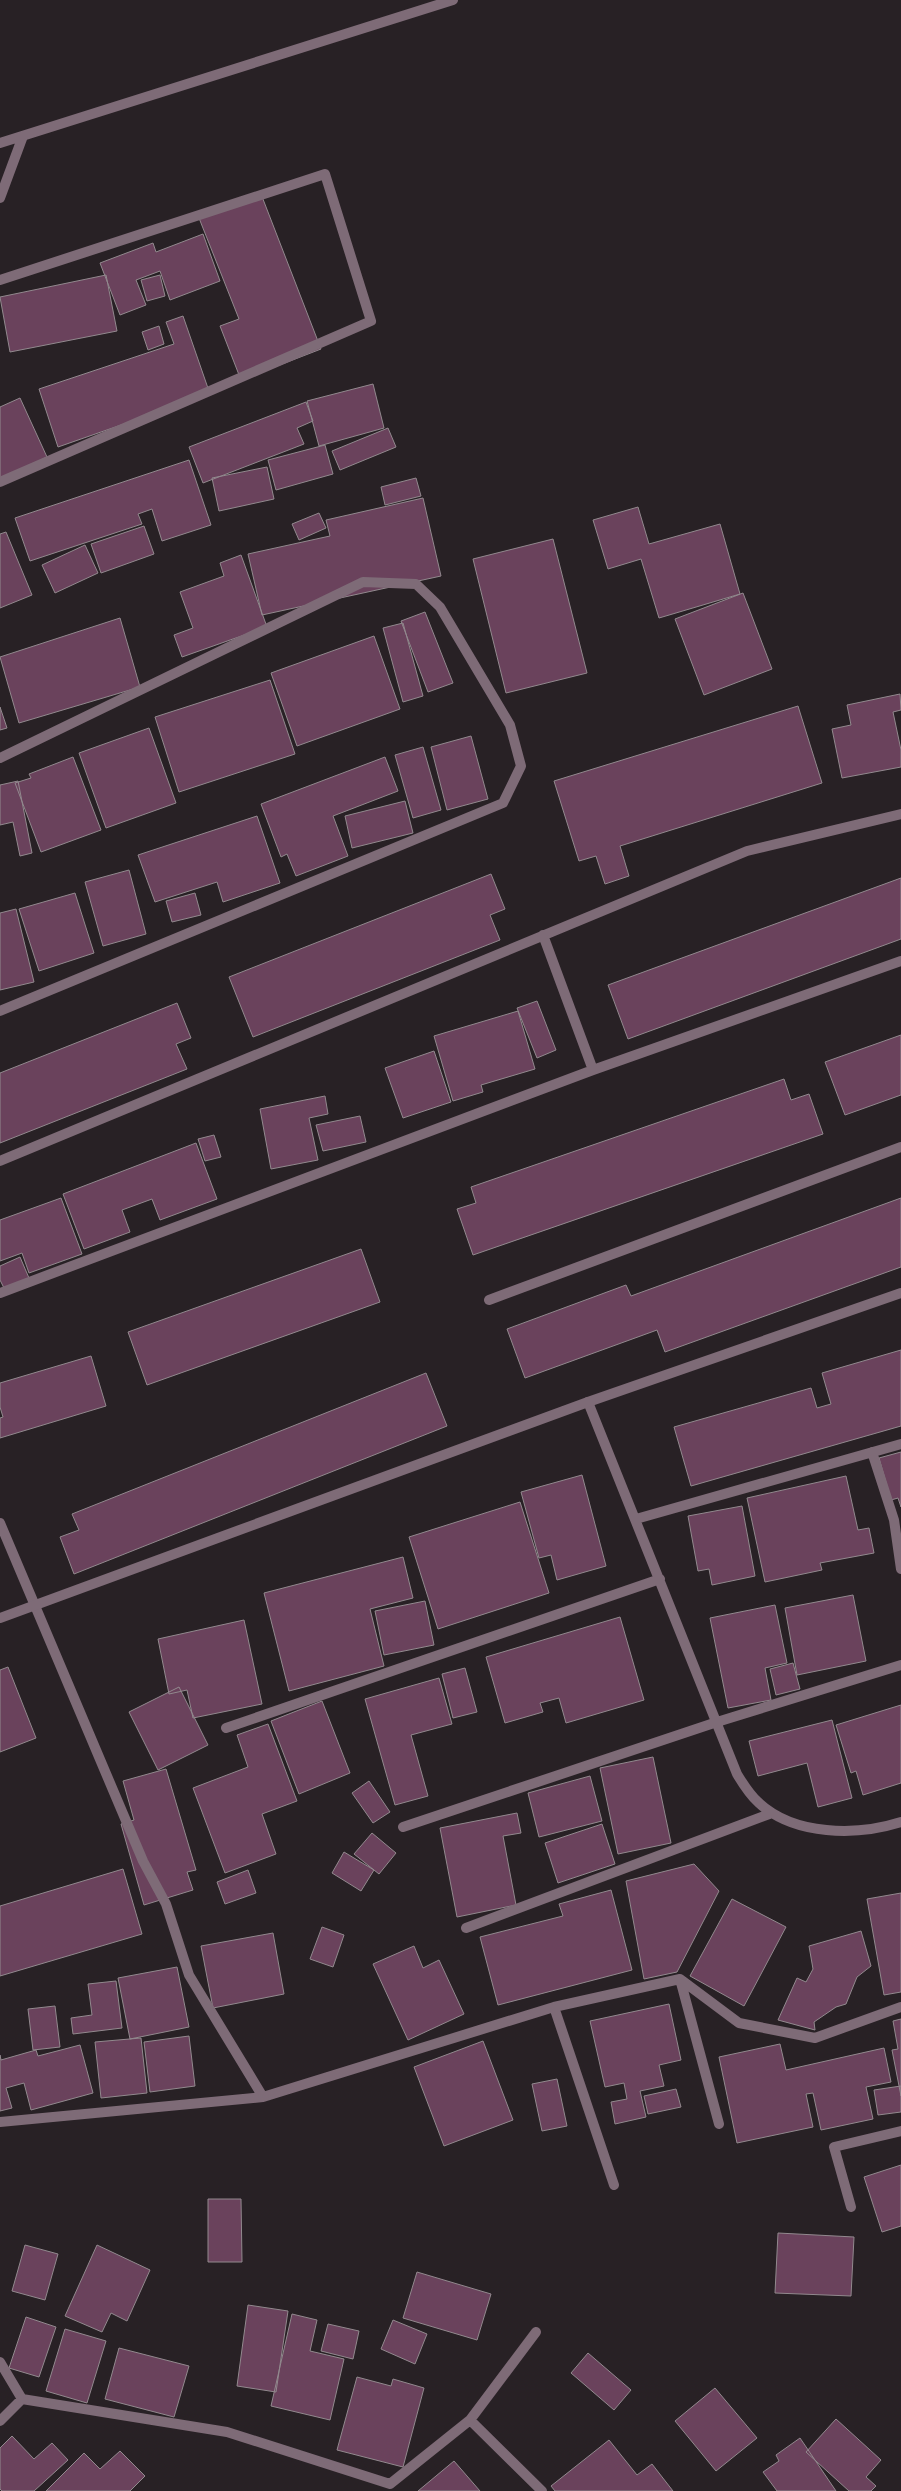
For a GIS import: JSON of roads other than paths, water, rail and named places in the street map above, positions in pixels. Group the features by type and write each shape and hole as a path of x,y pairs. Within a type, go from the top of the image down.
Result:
{"street":[{"path":"0,144 453,0"},
{"path":"0,198 22,136"},
{"path":"0,280 325,174 371,322 0,482"},
{"path":"0,758 363,582 416,584 440,607 510,725 521,766 503,803 0,1010"},
{"path":"0,1161 747,851 901,814"},
{"path":"543,935 593,1070"},
{"path":"0,1293 593,1070 901,961"},
{"path":"489,1300 901,1147"},
{"path":"0,1618 588,1402 901,1293"},
{"path":"588,1402 737,1774 758,1803 772,1813 820,1830 852,1832 901,1822"},
{"path":"636,1519 901,1444"},
{"path":"872,1452 894,1520 901,1569"},
{"path":"0,1523 143,1861 166,1904 189,1975 263,2098"},
{"path":"226,1728 660,1579"},
{"path":"403,1827 717,1722 901,1665"},
{"path":"466,1928 772,1813"},
{"path":"0,2122 263,2098 554,2008 680,1979 740,2023 815,2038 901,2007"},
{"path":"680,1979 719,2124"},
{"path":"554,2008 614,2184"},
{"path":"851,2207 834,2146 901,2131"},
{"path":"22,2400 227,2432 390,2484 470,2420 536,2332"},
{"path":"0,2362 22,2400"},
{"path":"0,2421 22,2400"},
{"path":"470,2420 542,2491"}]}
